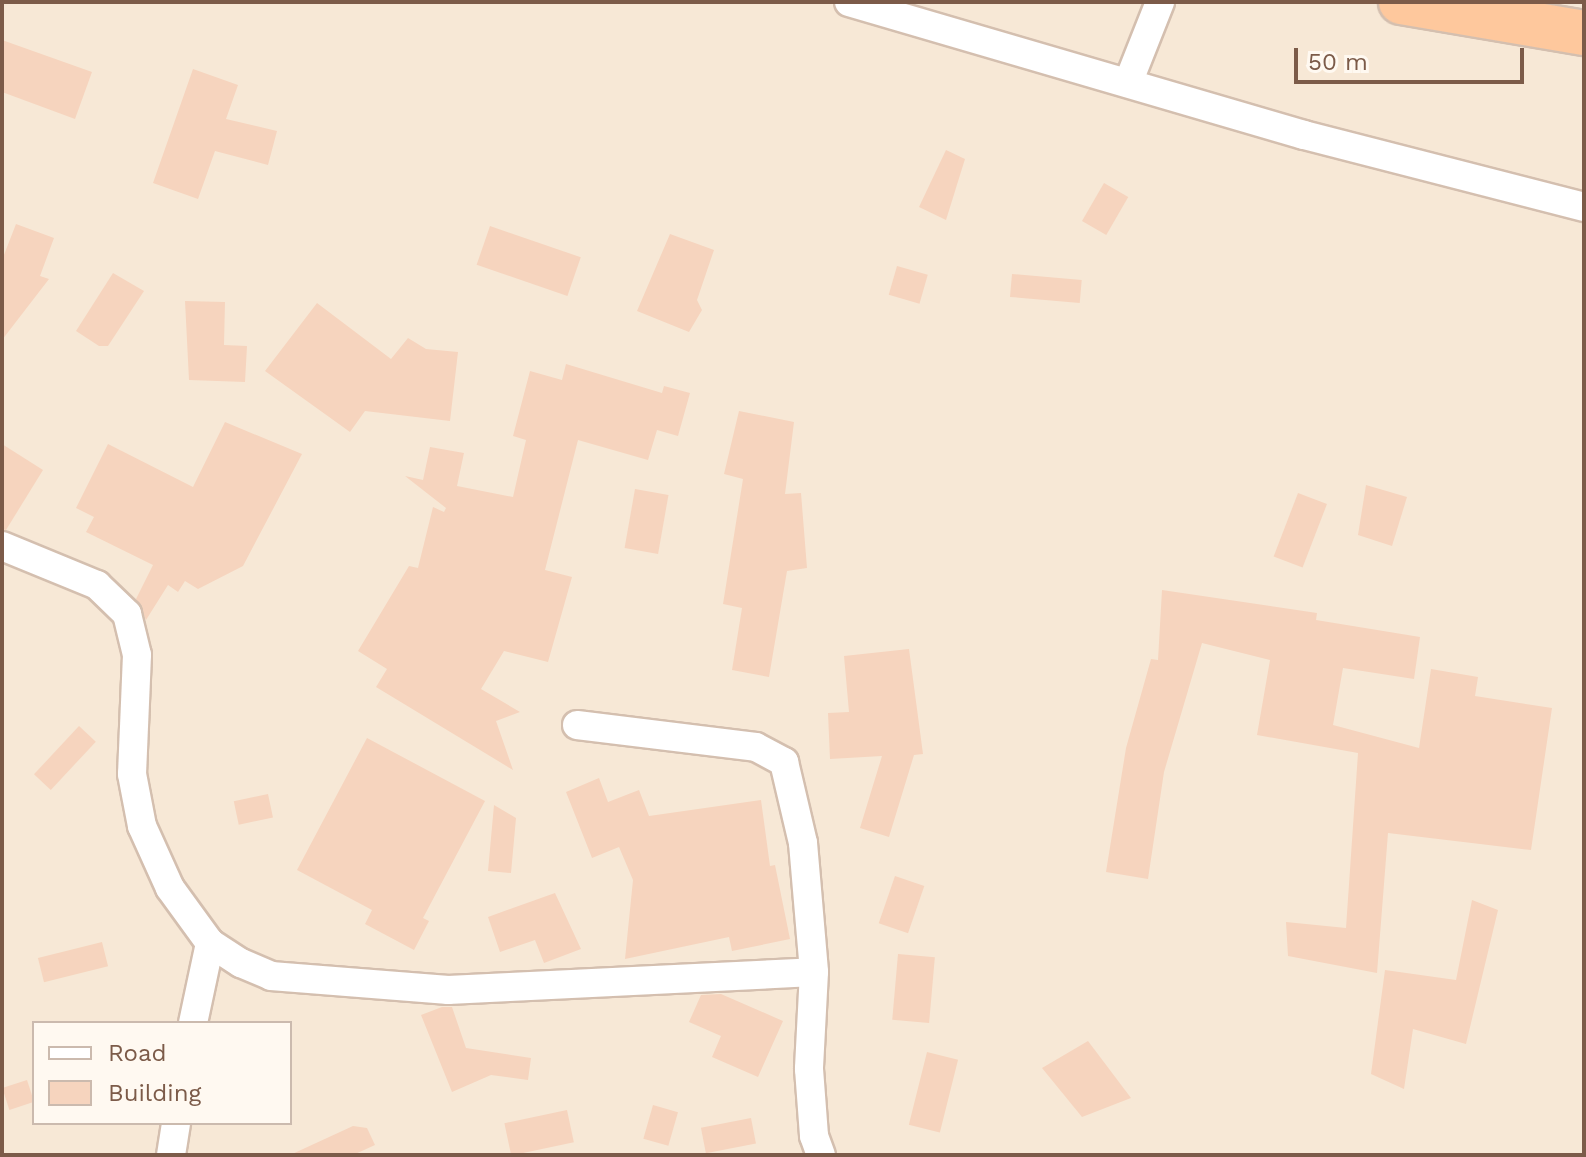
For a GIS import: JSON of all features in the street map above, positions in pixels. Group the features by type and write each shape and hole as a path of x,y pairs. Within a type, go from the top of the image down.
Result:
{"highway":[{"path":"1401,2 1583,38"}],"street":[{"path":"849,2 1304,135 1584,207"},
{"path":"1128,83 1160,2"},
{"path":"2,546 97,585 127,614 137,655 132,774 142,826 170,888 210,943 271,976 448,990 814,972"},
{"path":"577,725 756,747 784,762 803,843 814,972 809,1069 814,1136 821,1155"},
{"path":"193,1021 210,943"},
{"path":"171,1155 176,1125"}],"shaded area":[{"path":"2,2 1584,2 1584,1155 2,1155"}],"building":[{"path":"2,40 92,72 75,119 2,92"},
{"path":"193,69 238,85 226,119 277,131 268,165 215,151 198,199 153,183"},
{"path":"946,150 965,159 946,220 919,207"},
{"path":"1104,183 1128,197 1106,235 1082,221"},
{"path":"16,224 54,238 40,276 49,279 2,340 2,260"},
{"path":"490,226 581,257 567,296 477,265"},
{"path":"670,234 714,250 697,300 702,310 689,332 637,311"},
{"path":"897,266 928,275 919,304 889,295"},
{"path":"113,273 144,291 108,346 99,346 76,331"},
{"path":"1012,274 1082,280 1080,303 1010,297"},
{"path":"185,301 225,302 224,345 247,346 245,382 189,380"},
{"path":"317,303 391,359 408,338 426,349 458,352 450,421 365,411 350,432 265,371"},
{"path":"566,364 662,393 664,386 690,393 678,436 657,430 648,460 578,440 545,570 572,577 548,662 504,651 481,689 520,712 496,721 513,770 376,687 387,669 358,651 409,566 418,568 433,507 444,512 446,508 405,476 423,480 430,447 464,453 457,486 513,497 526,440 513,436 530,371 562,380"},
{"path":"739,411 794,422 785,494 801,493 807,568 787,571 769,677 732,670 742,608 723,604 743,479 724,474"},
{"path":"225,422 302,454 243,566 198,589 185,581 178,592 168,585 146,620 136,599 153,565 86,532 94,517 76,508 108,444 193,487"},
{"path":"2,444 43,470 6,530 2,529"},
{"path":"1366,485 1407,497 1392,546 1358,535"},
{"path":"635,489 668,495 658,554 625,548"},
{"path":"1298,493 1327,504 1303,568 1274,556"},
{"path":"1162,590 1317,613 1316,620 1420,637 1414,679 1343,668 1333,725 1419,748 1431,669 1478,677 1475,696 1552,708 1531,850 1388,833 1377,973 1288,956 1286,922 1346,928 1358,753 1257,735 1270,660 1202,643 1164,772 1148,879 1106,872 1126,748 1151,659 1158,660"},
{"path":"909,649 923,754 914,755 889,837 860,828 882,756 830,759 828,713 849,712 844,656"},
{"path":"79,726 96,742 51,790 34,774"},
{"path":"367,738 485,801 423,918 429,921 414,950 365,924 372,910 297,870"},
{"path":"599,778 608,802 639,790 649,816 761,800 770,866 775,865 790,939 732,951 729,937 625,959 633,880 619,847 592,858 566,792"},
{"path":"268,794 273,817 239,825 234,801"},
{"path":"494,805 516,818 511,873 488,871"},
{"path":"895,876 924,886 908,933 879,923"},
{"path":"555,893 581,949 544,963 535,940 500,952 488,917"},
{"path":"1472,900 1498,910 1466,1044 1413,1029 1404,1089 1371,1074 1385,970 1456,980"},
{"path":"102,942 108,966 44,982 38,958"},
{"path":"898,954 935,957 929,1023 892,1020"},
{"path":"721,994 783,1021 758,1077 712,1057 721,1036 689,1022 701,995"},
{"path":"442,1007 452,1007 466,1048 531,1058 528,1080 491,1075 452,1092 421,1015"},
{"path":"1088,1041 1131,1098 1082,1117 1042,1068"},
{"path":"927,1052 958,1060 940,1133 909,1125"},
{"path":"27,1080 32,1103 9,1110 2,1088"},
{"path":"653,1105 678,1112 668,1146 643,1139"},
{"path":"567,1110 574,1142 511,1155 504,1123"},
{"path":"751,1118 756,1144 706,1153 701,1128"},
{"path":"353,1126 367,1128 375,1145 353,1155 290,1155"}]}
